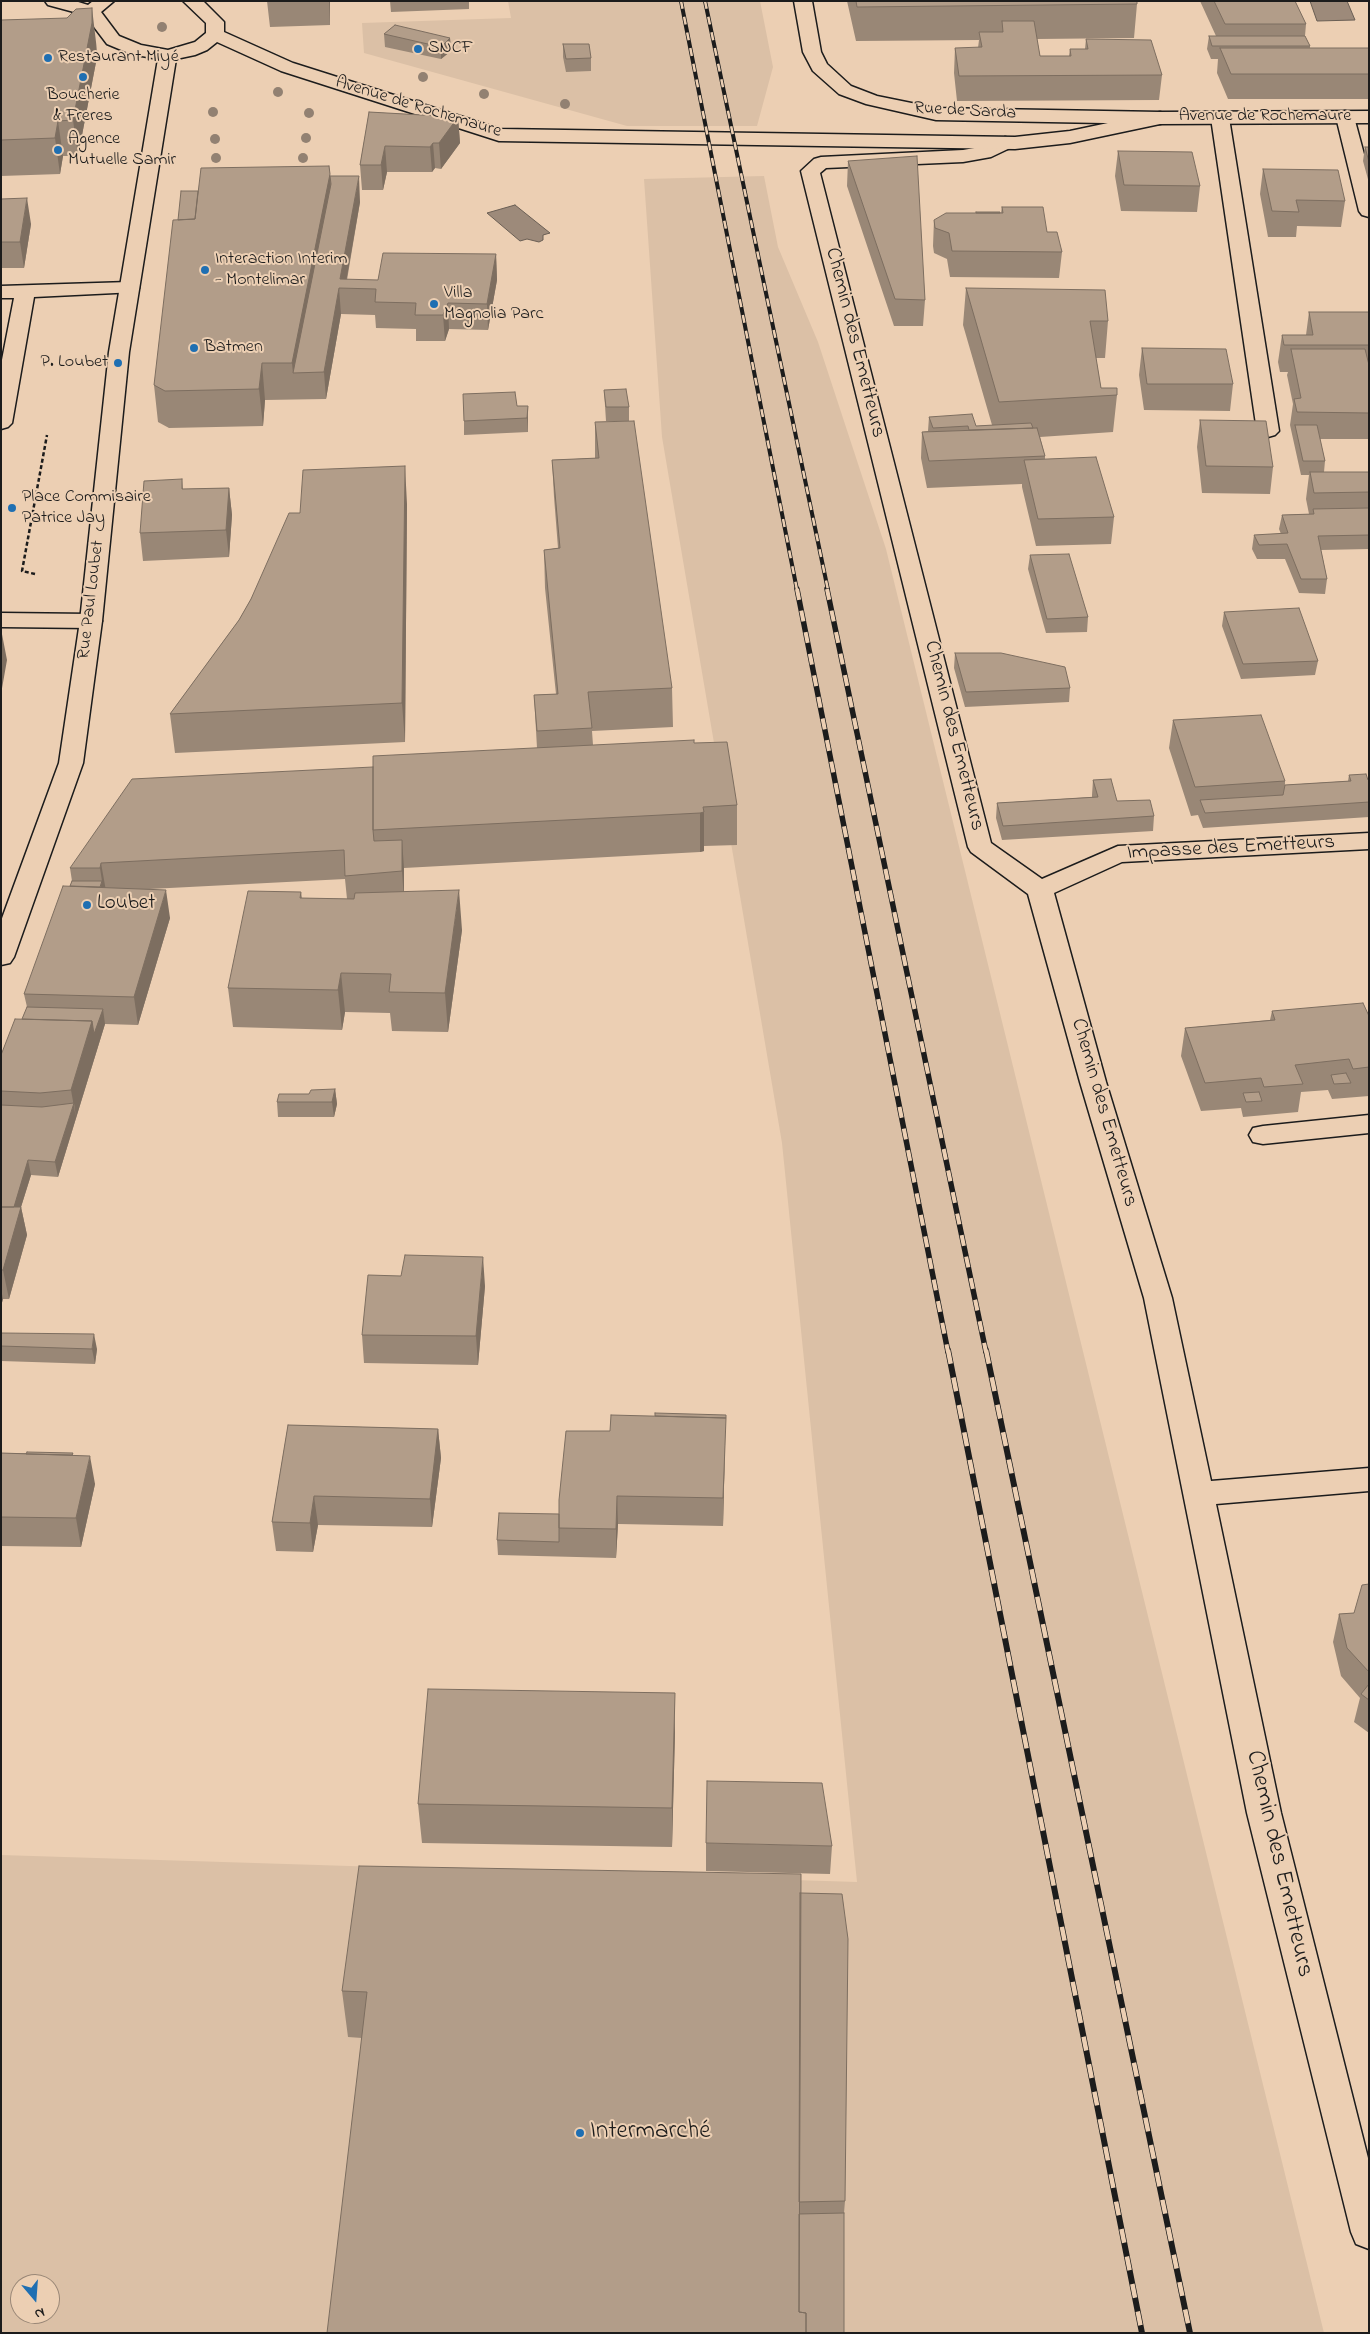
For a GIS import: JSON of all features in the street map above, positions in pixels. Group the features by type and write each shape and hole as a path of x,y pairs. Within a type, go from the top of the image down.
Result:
{"street":[{"path":"54,1 98,6 113,40 137,50 168,55 189,51 201,46 215,34 215,22 192,1"},
{"name":"Rue de Sarda","path":"803,1 812,52 819,67 845,90 872,100 936,114 1160,118"},
{"name":"Avenue de Rochemaure","path":"215,34 287,67 499,135 1005,143"},
{"name":"Rue Paul Loubet","path":"1,957 71,763 91,621 119,352 168,55"},
{"path":"1344,117 1369,212"},
{"name":"Avenue de Rochemaure","path":"1160,118 1369,117"},
{"path":"1005,143 1070,137 1160,118"},
{"path":"1220,118 1268,431"},
{"name":"Chemin des Emetteurs","path":"1005,143 992,151 963,156 821,163 810,171 980,847 1040,890 1093,1082 1158,1298 1264,1813 1332,2091 1369,2232"},
{"path":"1,292 129,288"},
{"path":"1,423 25,291"},
{"path":"1,620 91,621"},
{"name":"Impasse des Emetteurs","path":"1040,890 1118,854 1369,841"},
{"path":"1263,1135 1369,1124"},
{"path":"1198,1494 1369,1480"}],"path":[{"path":"48,434 22,571 94,590"}],"shaded area":[{"path":"508,1 760,1 773,67 757,126 627,126 364,53 362,23 511,18"},
{"path":"1310,1 1347,1 1355,20 1317,21"},
{"path":"764,176 778,247 818,342 886,549 1324,2333 1,2333 1,1855 857,1882 782,1143 662,437 644,179"},
{"path":"515,205 550,233 543,235 543,240 539,242 527,239 520,241 487,213"}],"building":[{"path":"856,1 1137,1 1137,4 857,7"},
{"path":"1214,1 1295,1 1306,24 1225,24"},
{"path":"92,8 92,23 73,120 58,121 55,138 1,140 1,20 67,18 76,9"},
{"path":"1002,21 1034,21 1040,56 1071,56 1070,49 1088,49 1086,39 1151,40 1162,75 959,76 955,48 982,47 979,32 1003,32"},
{"path":"395,25 450,38 441,47 384,34"},
{"path":"1209,36 1305,36 1310,46 1212,46"},
{"path":"563,44 589,44 591,58 566,59"},
{"path":"1220,48 1369,48 1369,74 1231,74"},
{"path":"369,112 458,117 439,143 433,143 430,147 385,146 381,165 360,165"},
{"path":"1365,147 1369,147 1369,162"},
{"path":"1118,151 1192,152 1200,186 1124,185"},
{"path":"917,156 925,300 895,299 848,161"},
{"path":"329,166 330,174 292,363 262,363 259,389 165,391 154,385 173,220 195,219 201,168"},
{"path":"1263,169 1338,170 1345,201 1296,200 1299,212 1272,211"},
{"path":"330,176 359,176 340,279 378,280 383,253 496,254 487,304 448,303 443,315 415,315 416,303 375,302 376,289 339,288 324,372 293,373 331,184"},
{"path":"181,191 198,191 195,219 178,220"},
{"path":"27,198 20,242 1,242 1,199"},
{"path":"1002,207 1043,207 1047,232 1057,232 1062,252 952,251 949,233 935,228 934,220 946,213 1003,213"},
{"path":"1000,212 1000,213 976,213"},
{"path":"966,288 1105,290 1108,321 1090,321 1101,388 1117,388 1117,395 999,402"},
{"path":"1309,312 1369,312 1369,345 1284,345 1282,335 1313,335"},
{"path":"1142,348 1226,349 1233,384 1147,384"},
{"path":"1291,349 1365,349 1369,365 1369,413 1297,412 1294,399 1301,398"},
{"path":"626,389 629,407 606,407 604,390"},
{"path":"515,392 517,406 528,406 527,418 464,421 463,394"},
{"path":"972,414 976,426 1031,423 1033,428 969,430 968,426 933,428 929,417"},
{"path":"1200,420 1266,421 1273,467 1206,466"},
{"path":"634,421 672,688 588,692 592,728 537,731 534,695 558,694 544,550 560,548 552,460 599,458 595,422"},
{"path":"1295,425 1317,425 1325,461 1303,461"},
{"path":"1037,428 1045,456 929,461 922,432"},
{"path":"1096,457 1114,517 1038,519 1024,460"},
{"path":"405,466 402,703 170,714 239,620 251,599 289,513 300,513 303,470"},
{"path":"1310,472 1369,472 1369,492 1314,493"},
{"path":"182,479 182,489 229,488 226,530 140,533 144,481"},
{"path":"1369,508 1369,535 1318,536 1327,579 1301,579 1287,544 1259,545 1254,535 1288,533 1282,515 1314,514 1313,509"},
{"path":"1069,554 1088,617 1047,619 1030,555"},
{"path":"1299,608 1318,661 1243,664 1224,612"},
{"path":"955,653 1001,653 1065,667 1070,688 966,692"},
{"path":"1261,715 1285,781 1195,787 1173,720"},
{"path":"694,740 694,743 727,742 737,805 703,807 704,812 700,813 373,830 373,756"},
{"path":"373,767 374,841 402,840 402,871 345,876 344,850 101,863 100,868 70,868 132,779"},
{"path":"1366,774 1369,780 1369,802 1205,813 1200,800 1283,795 1285,785 1351,781 1349,775"},
{"path":"1111,779 1117,801 1150,800 1154,816 1003,826 997,803 1098,797 1093,780"},
{"path":"72,881 102,881 100,887 70,886"},
{"path":"63,886 166,890 134,997 24,994"},
{"path":"459,890 445,993 389,992 391,974 341,973 338,990 228,988 248,891 301,892 300,898 354,899 355,893"},
{"path":"1363,1003 1369,1016 1369,1067 1353,1069 1349,1059 1295,1065 1303,1084 1264,1087 1261,1078 1205,1083 1185,1028 1275,1020 1272,1011"},
{"path":"27,1007 103,1009 94,1034 92,1021 22,1019"},
{"path":"15,1019 92,1021 71,1090 40,1093 1,1091 1,1055"},
{"path":"1346,1073 1351,1083 1334,1084 1331,1075"},
{"path":"335,1089 332,1102 277,1102 279,1094 309,1094 311,1090"},
{"path":"1259,1092 1262,1101 1246,1102 1243,1093"},
{"path":"74,1103 55,1162 28,1160 14,1207 1,1207 1,1105 42,1107"},
{"path":"1,1207 21,1207 3,1270 1,1270"},
{"path":"405,1255 483,1257 476,1336 362,1335 368,1275 401,1276"},
{"path":"1,1333 94,1334 92,1349 1,1346"},
{"path":"655,1413 726,1415 726,1418 655,1416"},
{"path":"611,1415 726,1418 723,1498 617,1496 616,1529 559,1528 559,1500 566,1431 610,1431"},
{"path":"288,1425 438,1429 430,1499 314,1496 310,1523 272,1522"},
{"path":"27,1452 73,1453 72,1455 26,1454"},
{"path":"1,1453 90,1456 76,1518 1,1517"},
{"path":"499,1513 559,1514 559,1542 497,1540"},
{"path":"1369,1584 1369,1672 1347,1648 1339,1614 1354,1613 1362,1585"},
{"path":"1369,1684 1369,1700 1361,1694"},
{"path":"428,1689 675,1693 672,1808 418,1804"},
{"path":"707,1781 822,1783 832,1846 706,1843"},
{"name":"Intermarché","path":"359,1866 801,1874 799,2312 806,2313 806,2333 327,2333 367,1992 342,1991"},
{"path":"800,1893 842,1894 848,1939 845,2201 799,2202"},
{"path":"844,2213 844,2333 806,2333 806,2313 799,2312 799,2214"}],"railway":[{"path":"681,1 797,590"},
{"path":"705,1 828,590"},
{"path":"797,589 948,1352"},
{"path":"827,589 986,1352"},
{"path":"948,1350 1142,2333"},
{"path":"986,1350 1190,2333"}],"place":[{"name":"SNCF","path":"418,49"},
{"name":"Restaurant Miyé","path":"48,58"},
{"name":"Boucherie & Freres","path":"83,77"},
{"name":"Agence Mutuelle Samir","path":"58,150"},
{"name":"Interaction Interim - Montelimar","path":"205,270"},
{"name":"Villa Magnolia Parc","path":"434,304"},
{"name":"Batmen","path":"194,348"},
{"name":"P. Loubet","path":"118,363"},
{"name":"Place Commisaire Patrice Jay","path":"12,508"},
{"name":"Loubet","path":"87,905"},
{"name":"Intermarché","path":"580,2133"}]}
